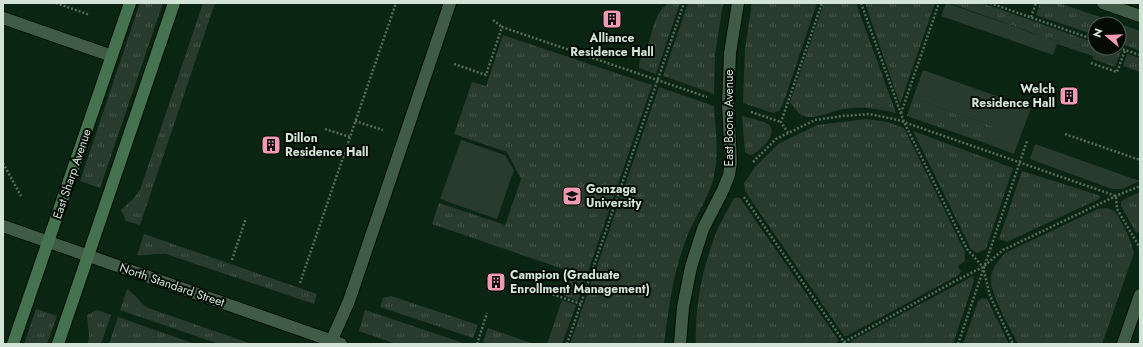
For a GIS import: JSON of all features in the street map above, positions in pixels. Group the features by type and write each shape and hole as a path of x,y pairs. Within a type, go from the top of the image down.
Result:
{"street":[{"name":"East Sharp Avenue","path":"13,344 130,3"},
{"path":"58,344 174,3"},
{"path":"334,343 450,3"},
{"name":"East Boone Avenue","path":"680,344 683,307 691,267 702,229 723,190 732,162 728,104 730,53 738,3"},
{"path":"1103,3 1140,16"},
{"path":"3,18 112,56"},
{"name":"North Standard Street","path":"3,226 334,343"},
{"path":"1124,344 1140,295"}],"path":[{"path":"56,3 90,15"},
{"path":"300,283 396,3"},
{"path":"567,344 684,3"},
{"path":"781,122 822,3"},
{"path":"861,3 904,122 967,250 983,267 990,296 1013,344"},
{"path":"901,113 939,3"},
{"path":"990,3 1087,37"},
{"path":"1032,17 1036,3"},
{"path":"493,20 502,27 781,122 788,133"},
{"path":"432,56 486,75 502,27"},
{"path":"1127,51 1140,55"},
{"path":"1091,63 1117,72 1123,56"},
{"path":"1116,196 904,122 870,114 814,120 776,139 752,163 740,171 729,175 844,343 983,267 1002,250 1140,186"},
{"path":"355,121 404,138"},
{"path":"325,129 350,137"},
{"path":"1065,134 1140,160"},
{"path":"958,344 1027,141"},
{"path":"3,163 21,196"},
{"path":"1116,196 1117,209 1140,248"},
{"path":"232,260 246,218"},
{"path":"550,293 581,304"},
{"path":"477,344 487,314"}],"green space":[{"path":"140,3 163,3 100,188 80,181"},
{"path":"203,3 215,3 140,225 126,221 121,210 140,190"},
{"path":"668,3 680,3 656,74 639,68 639,64 648,45 659,13"},
{"path":"688,3 723,3 715,55 714,94 663,76"},
{"path":"752,3 817,3 783,104 779,111 773,113 743,103 745,49"},
{"path":"824,3 856,3 896,113 877,109 858,108 844,109 816,117 808,117 800,114 790,102"},
{"path":"865,3 935,3 900,104"},
{"path":"946,3 1056,41 1062,40 1087,49 1087,54 1057,44 1053,55 941,16"},
{"path":"949,3 982,3 1087,40 1087,49 1062,40 1056,41"},
{"path":"1040,3 1059,3 1097,16 1087,16 1087,32 1036,15"},
{"path":"1127,27 1140,31 1140,51 1127,46"},
{"path":"503,35 652,85 578,301 563,295 569,279 566,270 432,224 439,203 505,225 521,179 507,152 454,134 472,82 486,86"},
{"path":"1127,54 1140,58 1140,72 1123,66"},
{"path":"1093,56 1099,56 1098,61 1093,59"},
{"path":"1099,56 1119,56 1115,67 1098,61"},
{"path":"923,70 1031,108 1014,154 985,143 995,140 998,136 998,133 993,126 913,98"},
{"path":"659,87 714,106 717,146 715,170 711,187 688,234 679,261 672,289 664,344 570,344"},
{"path":"913,98 993,126 998,133 998,136 995,140 985,143 907,116"},
{"path":"742,116 764,122 769,125 771,129 771,133 766,143 754,154 750,155 745,152"},
{"path":"866,119 888,122 904,128 965,252 965,261 958,266 961,272 957,276 845,337 745,191 744,183 756,166 778,144 817,125"},
{"path":"913,131 1013,168 986,249 977,253 971,249"},
{"path":"461,140 505,155 514,170 497,219 440,199"},
{"path":"1035,144 1140,181 1122,189 1112,189 1030,159"},
{"path":"1022,171 1098,195 1100,197 1099,199 1007,242 999,239"},
{"path":"1140,192 1140,231 1137,233 1121,206 1121,202"},
{"path":"734,198 740,198 839,341 834,344 696,344 696,317 703,273 716,233"},
{"path":"1106,208 1114,211 1117,215 1129,238 1134,253 1102,344 1018,344 993,291 991,276 996,263 1005,253 1098,209"},
{"path":"144,234 317,294 314,304 166,254 137,255"},
{"path":"973,276 974,281 953,344 850,344 851,341"},
{"path":"127,289 148,308 252,344 219,344 120,310"},
{"path":"391,296 478,325 473,338 380,307 383,298"},
{"path":"982,298 987,299 1009,344 963,344 978,301"},
{"path":"562,300 576,305 562,344 547,344"},
{"path":"36,309 57,316 47,344 24,344"},
{"path":"97,310 111,315 101,344 88,344 89,335 87,315"},
{"path":"365,310 466,344 396,344 359,331"},
{"path":"118,317 195,344 109,344"},
{"path":"488,328 534,344 489,344 483,342"}],"place":[{"name":"Alliance Residence Hall","path":"612,19"},
{"name":"Welch Residence Hall","path":"1069,96"},
{"name":"Dillon Residence Hall","path":"271,145"},
{"name":"Gonzaga University","path":"572,196"},
{"name":"Campion (Graduate Enrollment Management)","path":"496,282"}]}
